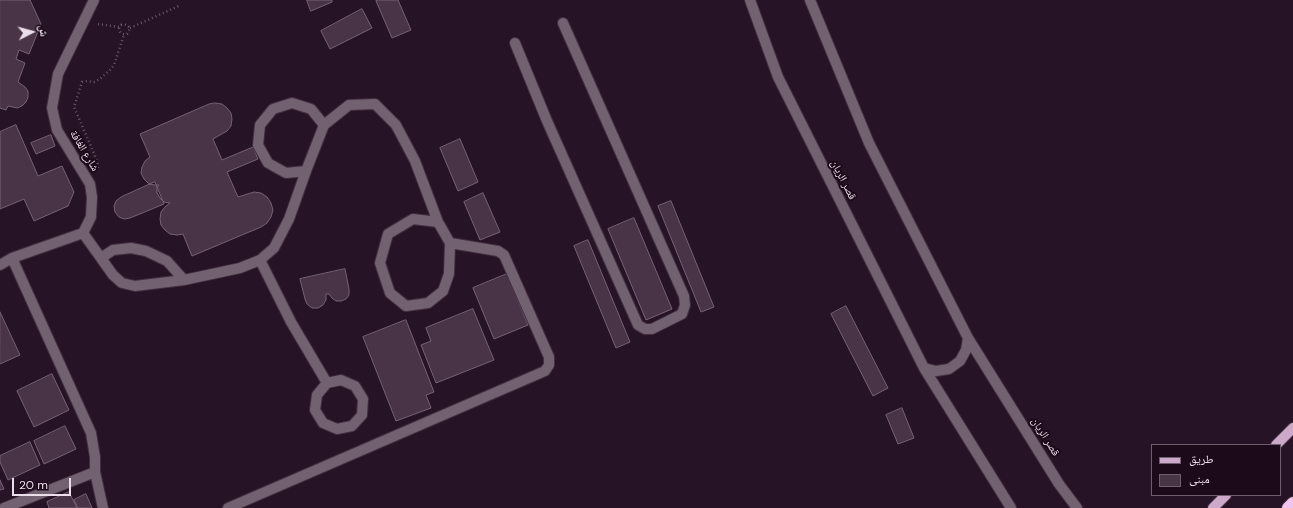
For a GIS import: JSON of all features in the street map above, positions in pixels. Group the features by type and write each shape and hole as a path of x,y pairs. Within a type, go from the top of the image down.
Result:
{"highway":[{"path":"1288,508 1293,503"}],"main road":[{"path":"1277,444 1293,428"},
{"path":"1213,508 1225,496"}],"street":[{"name":"شارع الغافة","path":"83,233 91,217 92,198 90,184 57,130 52,108 58,74 94,0"},
{"name":"قصر الريان","path":"750,0 778,77 924,368 1011,508"},
{"name":"قصر الريان","path":"810,0 869,142 968,338 1060,484 1078,508"},
{"path":"515,44 547,121 638,325 644,329 652,329 682,314 685,305 684,296 563,23"},
{"path":"306,171 286,173 268,163 258,145 260,125 273,109 292,103 311,109 324,125"},
{"path":"0,265 12,258 83,233 113,275 122,283 135,286 184,280 240,268 260,260 274,248 289,218 324,125 349,105 375,104 396,125 415,160 438,222 450,243 449,274 443,291 428,303 406,306 390,293 380,262 388,234 413,219 438,222"},
{"path":"228,508 545,371 549,365 549,357 504,255 498,251 450,243"},
{"path":"101,258 113,250 131,248 146,251 168,261 184,280"},
{"path":"12,258 91,433 95,457 95,472 103,508"},
{"path":"260,260 291,322 327,383"},
{"path":"924,368 936,371 943,370 960,361 966,350 968,338"},
{"path":"342,380 355,386 363,399 362,415 352,426 337,429 323,423 315,410 317,395 327,383 342,380"},
{"path":"4,508 95,472"}],"path":[{"path":"90,184 98,172 98,165 74,107 82,82 94,82 100,79 114,65 124,35 127,34 130,28 181,5"},
{"path":"83,21 119,27 125,24 130,28"},
{"path":"119,27 119,31 124,35"}],"building":[{"path":"0,0 30,0 41,24 29,54 19,50 16,59 25,63 18,82 28,91 26,102 17,108 8,106 6,110 0,108"},
{"path":"307,0 332,0 332,2 311,11"},
{"path":"398,0 411,30 392,38 376,1"},
{"path":"362,9 372,28 330,49 321,31"},
{"path":"209,104 222,104 227,108 231,113 232,119 231,126 227,131 213,139 222,160 253,147 258,159 227,172 238,197 254,192 261,193 267,197 273,210 267,223 261,227 192,256 183,234 170,234 161,225 161,212 170,203 164,202 160,198 157,193 157,187 159,185 149,184 141,173 145,161 150,157 140,134"},
{"path":"16,125 38,176 62,166 74,192 68,206 34,221 24,199 0,209 0,132"},
{"path":"51,135 55,146 36,154 31,143"},
{"path":"460,139 478,182 458,191 440,148"},
{"path":"155,182 164,204 130,218 124,219 119,217 115,212 114,206 116,201 121,197"},
{"path":"483,193 500,232 480,240 464,202"},
{"path":"671,201 714,307 701,312 658,206"},
{"path":"634,218 672,309 646,320 608,229"},
{"path":"588,240 630,342 616,348 574,246"},
{"path":"345,269 349,289 349,295 346,299 336,301 329,294 326,294 326,300 323,305 318,308 312,308 307,304 300,279"},
{"path":"507,274 528,325 494,339 473,288"},
{"path":"846,306 888,388 873,396 831,314"},
{"path":"473,309 494,360 436,383 421,345 431,341 426,328"},
{"path":"0,312 20,355 0,364"},
{"path":"406,320 434,392 426,395 431,408 396,421 363,337"},
{"path":"52,374 69,410 34,427 17,391"},
{"path":"902,408 914,438 898,444 886,415"},
{"path":"65,426 76,449 44,464 34,441"},
{"path":"30,442 40,465 8,480 0,462 0,456"},
{"path":"0,480 4,489 0,490"},
{"path":"69,492 77,508 49,508 47,502"},
{"path":"86,494 92,508 78,508 74,500"}]}
